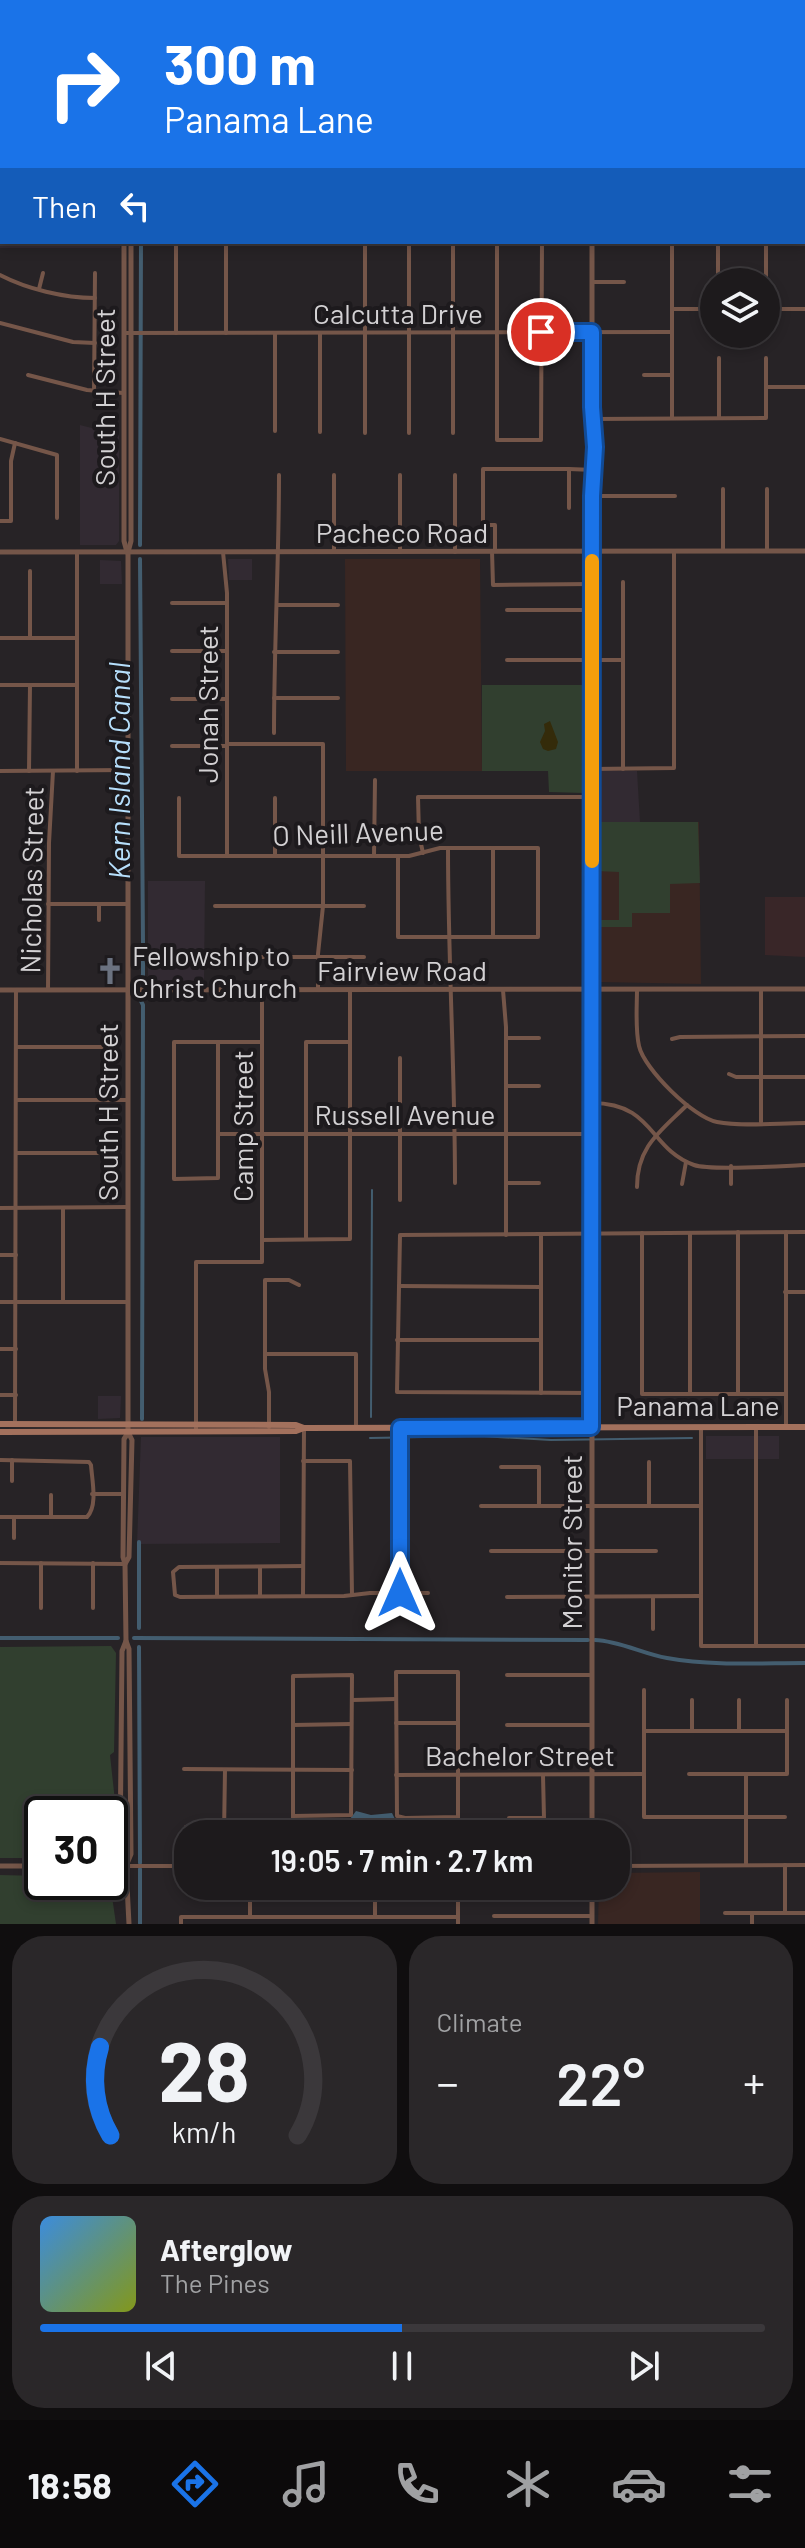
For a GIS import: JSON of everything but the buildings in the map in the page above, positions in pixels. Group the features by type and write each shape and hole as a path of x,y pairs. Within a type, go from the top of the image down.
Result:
{"main road":[{"path":"0,1432 13,1427 15,1423"},
{"name":"Panama Lane","path":"0,1424 128,1428"},
{"name":"Panama Lane","path":"0,1432 128,1428 269,1428 296,1431 304,1428 805,1427"}],"street":[{"name":"South H Street","path":"124,244 131,502 128,552 127,1207 128,1428 132,1440 123,1557 126,1641 129,1649 131,1854 128,1861"},
{"name":"South H Street","path":"128,552 124,541 123,393 131,244"},
{"path":"176,244 176,333"},
{"path":"226,244 226,333"},
{"path":"365,244 365,433"},
{"path":"409,244 409,433"},
{"path":"453,244 453,433"},
{"path":"497,244 497,440 541,440 542,244"},
{"name":"Monitor Street","path":"592,244 592,1820"},
{"path":"672,244 672,418"},
{"path":"718,244 718,268"},
{"path":"766,244 766,268"},
{"path":"39,289 43,273"},
{"path":"94,392 95,273"},
{"path":"0,275 72,297 95,298"},
{"path":"592,282 624,282"},
{"path":"672,309 700,309"},
{"path":"780,309 805,309"},
{"path":"0,323 73,342 95,343"},
{"name":"Calcutta Drive","path":"127,333 672,332"},
{"path":"275,333 275,431"},
{"path":"320,333 320,432"},
{"path":"719,358 719,418"},
{"path":"593,419 766,418 766,358"},
{"path":"28,375 94,392 123,393 127,399 130,427"},
{"path":"644,375 672,375"},
{"path":"766,387 805,387"},
{"path":"0,439 57,455 57,518"},
{"path":"0,521 11,521 11,461 15,443"},
{"path":"592,584 493,585 495,525 483,525 483,469 594,470"},
{"path":"569,469 569,508"},
{"path":"123,472 127,475 131,502"},
{"path":"274,733 279,475"},
{"path":"334,475 334,552"},
{"path":"400,475 400,552"},
{"path":"455,475 455,552"},
{"path":"723,489 723,551"},
{"path":"767,489 767,551"},
{"path":"592,496 675,496"},
{"path":"592,769 674,768 674,551"},
{"name":"Pacheco Road","path":"0,552 805,551"},
{"path":"77,552 77,771"},
{"name":"Jonah Street","path":"223,552 227,603 227,856"},
{"path":"30,571 30,638"},
{"path":"623,582 623,769"},
{"path":"172,603 227,603"},
{"path":"277,605 338,605"},
{"path":"507,610 592,610"},
{"path":"0,638 77,638"},
{"path":"172,651 227,651"},
{"path":"274,652 338,652"},
{"path":"507,660 623,660"},
{"path":"0,685 77,685"},
{"path":"29,771 30,685"},
{"path":"274,698 338,698"},
{"path":"172,699 227,699"},
{"path":"172,746 323,744 323,906 318,990"},
{"path":"0,771 128,770"},
{"name":"Nicholas Street","path":"48,990 53,771"},
{"path":"374,856 375,780"},
{"path":"423,853 418,797 592,797"},
{"name":"O Neill Avenue","path":"179,798 179,856 398,856 448,848 538,848 538,937 493,937"},
{"path":"275,798 275,856"},
{"path":"448,848 455,1183"},
{"path":"398,856 398,937 493,937 493,848"},
{"path":"48,904 128,904"},
{"path":"99,904 99,920"},
{"path":"215,906 364,906"},
{"path":"215,957 364,957"},
{"path":"637,989 637,1038 643,1057 698,1114 716,1122 805,1123"},
{"path":"761,989 761,1122"},
{"name":"Fairview Road","path":"0,990 805,989"},
{"path":"15,1423 16,990"},
{"name":"Camp Street","path":"196,1428 196,1262 262,1262 262,990"},
{"path":"262,1240 350,1239 350,990"},
{"path":"503,990 506,1038 506,1235"},
{"path":"672,1039 805,1036"},
{"path":"506,1038 539,1038"},
{"path":"218,1042 218,1178 174,1179 174,1042 218,1042 262,1042"},
{"path":"306,1239 306,1042 350,1042"},
{"path":"16,1047 111,1047"},
{"path":"400,1058 400,1200"},
{"path":"729,1074 736,1077 805,1077"},
{"path":"506,1086 539,1086"},
{"path":"16,1100 128,1100"},
{"path":"592,1103 625,1108 686,1162 700,1167 805,1165"},
{"path":"637,1187 639,1161 645,1149 687,1105"},
{"name":"Russell Avenue","path":"218,1134 592,1134"},
{"path":"16,1153 111,1153"},
{"path":"682,1184 686,1162"},
{"path":"731,1166 731,1184"},
{"path":"506,1183 539,1183"},
{"path":"0,1208 127,1207"},
{"path":"63,1209 63,1302"},
{"path":"642,1232 642,1394 786,1394"},
{"path":"690,1232 690,1394"},
{"path":"738,1232 738,1394"},
{"path":"786,1232 786,1427"},
{"path":"591,1393 397,1392 400,1235 805,1232"},
{"path":"541,1235 541,1393"},
{"path":"0,1255 16,1255"},
{"path":"269,1428 265,1280 289,1280 299,1285"},
{"path":"398,1286 541,1287"},
{"path":"785,1292 805,1292"},
{"path":"0,1302 128,1302"},
{"path":"397,1340 541,1340"},
{"path":"0,1349 16,1349"},
{"path":"265,1354 356,1354 356,1428"},
{"path":"0,1395 16,1395"},
{"path":"701,1427 701,1646 805,1646"},
{"path":"756,1427 756,1646"},
{"name":"South H Street","path":"125,1564 129,1557 130,1531 124,1469 124,1439 128,1428"},
{"path":"303,1596 304,1428"},
{"path":"400,1428 400,1593"},
{"path":"0,1460 89,1462 92,1494 91,1513 87,1517 0,1517"},
{"path":"12,1460 12,1481"},
{"path":"303,1461 350,1461 352,1595"},
{"path":"649,1462 649,1506"},
{"path":"501,1467 539,1467 539,1506"},
{"path":"92,1494 127,1493"},
{"path":"51,1495 51,1517"},
{"path":"481,1506 701,1506"},
{"path":"14,1517 14,1538"},
{"path":"491,1551 656,1551"},
{"path":"0,1563 125,1564"},
{"path":"41,1563 41,1608"},
{"path":"93,1563 93,1608"},
{"path":"303,1566 174,1568 175,1595 260,1597 428,1593"},
{"path":"217,1567 217,1597"},
{"path":"260,1567 260,1597"},
{"path":"507,1597 701,1596"},
{"path":"653,1597 653,1629"},
{"name":"South H Street","path":"120,1796 122,1651 126,1641"},
{"path":"396,1672 458,1672 458,1723 458,1817 397,1816 396,1672"},
{"path":"293,1816 351,1815 352,1675 293,1676 293,1725 293,1770 293,1816 293,1820"},
{"path":"507,1675 592,1675"},
{"path":"644,1690 644,1817 785,1817"},
{"path":"352,1700 396,1699"},
{"path":"692,1700 692,1731"},
{"path":"739,1700 739,1731"},
{"path":"689,1774 787,1774 787,1700"},
{"path":"396,1723 458,1723"},
{"path":"293,1725 352,1724"},
{"path":"507,1725 592,1725"},
{"path":"644,1731 787,1731"},
{"path":"120,1764 130,1763"},
{"path":"184,1769 352,1770"},
{"path":"224,1820 225,1770"},
{"name":"Bachelor Street","path":"396,1775 644,1774"},
{"path":"746,1774 746,1865"},
{"path":"509,1818 544,1818 543,1775"},
{"path":"785,1865 785,1913"},
{"path":"630,1866 805,1865"},
{"path":"0,1866 24,1866"},
{"path":"128,1866 174,1866"},
{"name":"South H Street","path":"128,1900 129,1924"},
{"path":"250,1900 250,1917"},
{"path":"375,1900 375,1917"},
{"path":"458,1900 458,1924"},
{"path":"592,1900 592,1924"},
{"path":"725,1913 805,1913"},
{"path":"752,1913 752,1924"},
{"path":"494,1916 592,1916"},
{"path":"181,1924 181,1917 458,1917"},
{"path":"299,1917 299,1924"}],"shaded area":[{"path":"0,244 120,244 120,248 0,248"},
{"path":"80,425 119,435 119,541 116,545 80,545"},
{"path":"228,559 252,559 252,580 229,580"},
{"path":"345,559 480,559 482,771 346,771"},
{"path":"100,560 121,561 122,584 100,584"},
{"path":"598,770 637,771 640,822 597,822"},
{"path":"597,822 699,822 701,984 600,982 596,978"},
{"path":"148,881 205,881 204,983 148,984"},
{"path":"765,897 805,897 805,957 765,955"},
{"path":"98,1396 121,1396 120,1418 98,1419"},
{"path":"706,1436 779,1436 779,1459 706,1459"},
{"path":"141,1437 280,1437 280,1543 137,1544"},
{"path":"700,1872 700,1924 598,1924 599,1900 630,1900 630,1873"}],"green space":[{"path":"482,685 584,685 584,793 549,792 548,771 482,771"},
{"path":"597,822 698,822 700,883 670,884 670,913 632,913 632,927 597,927 597,920 619,920 619,872 596,871"},
{"path":"111,1646 116,1653 114,1752 110,1755 114,1796 24,1796 24,1858 0,1858 0,1647"},
{"path":"0,1875 24,1876 24,1900 113,1900 116,1924 0,1924"}],"sand":[{"path":"550,721 558,742 556,749 548,751 543,749 540,742 545,731 544,724"}],"water":[{"path":"356,1811 371,1815 392,1813 395,1820 347,1820"}],"waterway":[{"name":"Kern Island Canal","path":"140,545 141,244"},
{"name":"Kern Island Canal","path":"139,983 143,975 140,559"},
{"name":"Kern Island Canal","path":"139,997 143,1005 142,1419"},
{"path":"371,1417 372,1190"},
{"path":"370,1438 692,1438"},
{"name":"Kern Island Canal","path":"139,1542 139,1628"},
{"path":"0,1638 118,1638"},
{"path":"134,1638 588,1640"},
{"path":"595,1640 684,1661 805,1663"},
{"name":"Kern Island Canal","path":"139,1647 140,1863"},
{"name":"Kern Island Canal","path":"140,1869 140,1924"}],"slow traffic":[{"path":"592,561 592,861"}],"place":[{"name":"Fellowship to Christ Church","path":"110,971"}],"route":[{"path":"400,1593 400,1428 591,1427 592,496 595,447 592,332 541,332"}]}
